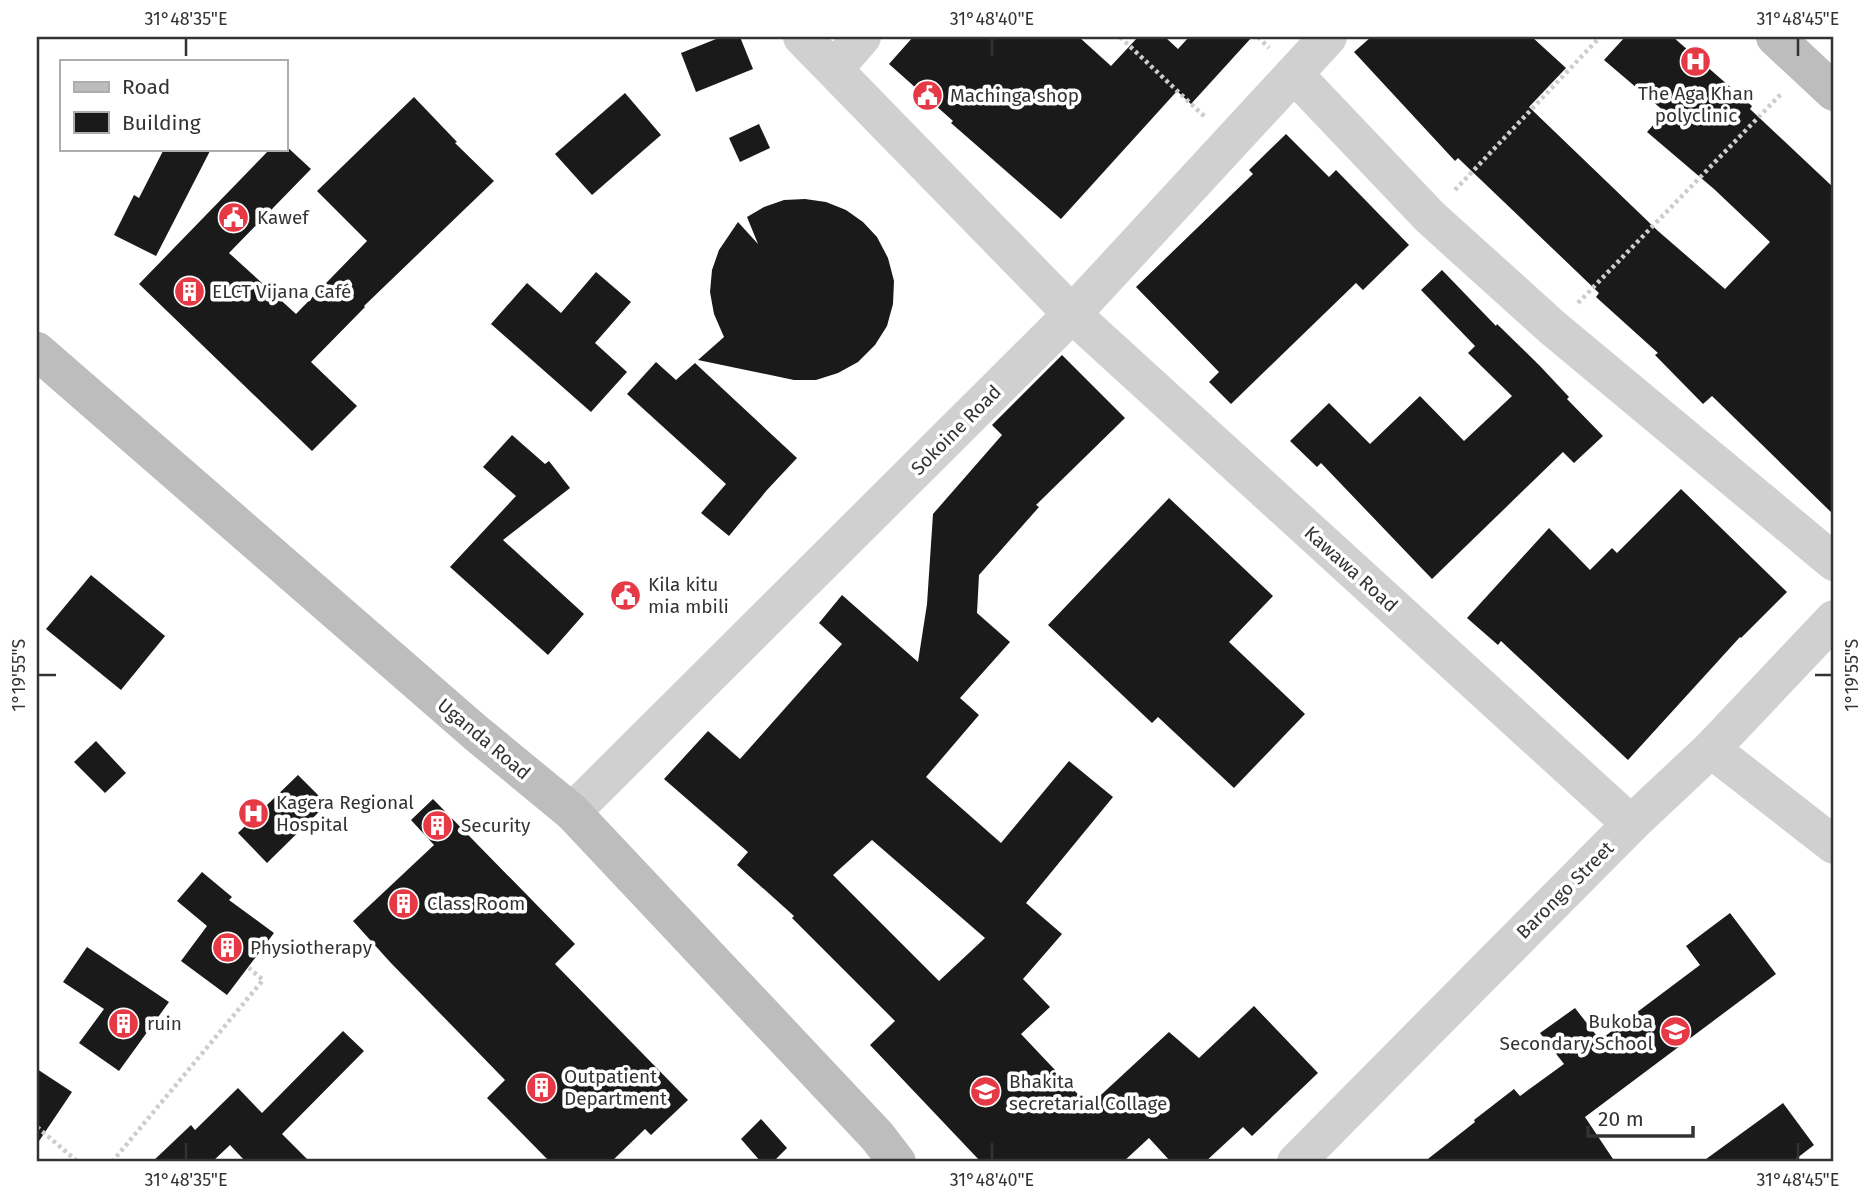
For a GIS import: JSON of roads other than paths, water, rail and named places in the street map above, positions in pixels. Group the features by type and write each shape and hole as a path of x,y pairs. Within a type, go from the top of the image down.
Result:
{"main road":[{"path":"1774,37 1821,80"},
{"name":"Uganda Road","path":"37,351 476,733 572,812 877,1136 897,1162"}],"street":[{"name":"Kawawa Road","path":"802,37 1072,314 1631,824"},
{"path":"834,69 862,37"},
{"name":"Sokoine Road","path":"572,812 1072,314 1328,37"},
{"path":"1294,74 1430,216 1553,328 1834,562"},
{"name":"Barongo Street","path":"1296,1162 1631,824 1711,749 1834,619"},
{"path":"1711,749 1834,845"}],"place":[{"name":"The Aga Khan polyclinic","path":"1696,62"},
{"name":"Machinga shop","path":"927,95"},
{"name":"Kawef","path":"234,217"},
{"name":"ELCT Vijana Café","path":"189,291"},
{"name":"Kila kitu mia mbili","path":"625,595"},
{"name":"Kagera Regional Hospital","path":"253,813"},
{"name":"Security","path":"438,825"},
{"name":"Class Room","path":"404,903"},
{"name":"Physiotherapy","path":"227,947"},
{"name":"ruin","path":"124,1023"},
{"name":"Bukoba Secondary School","path":"1676,1032"},
{"name":"Outpatient Department","path":"541,1087"},
{"name":"Bhakita secretarial Collage","path":"986,1092"}]}
